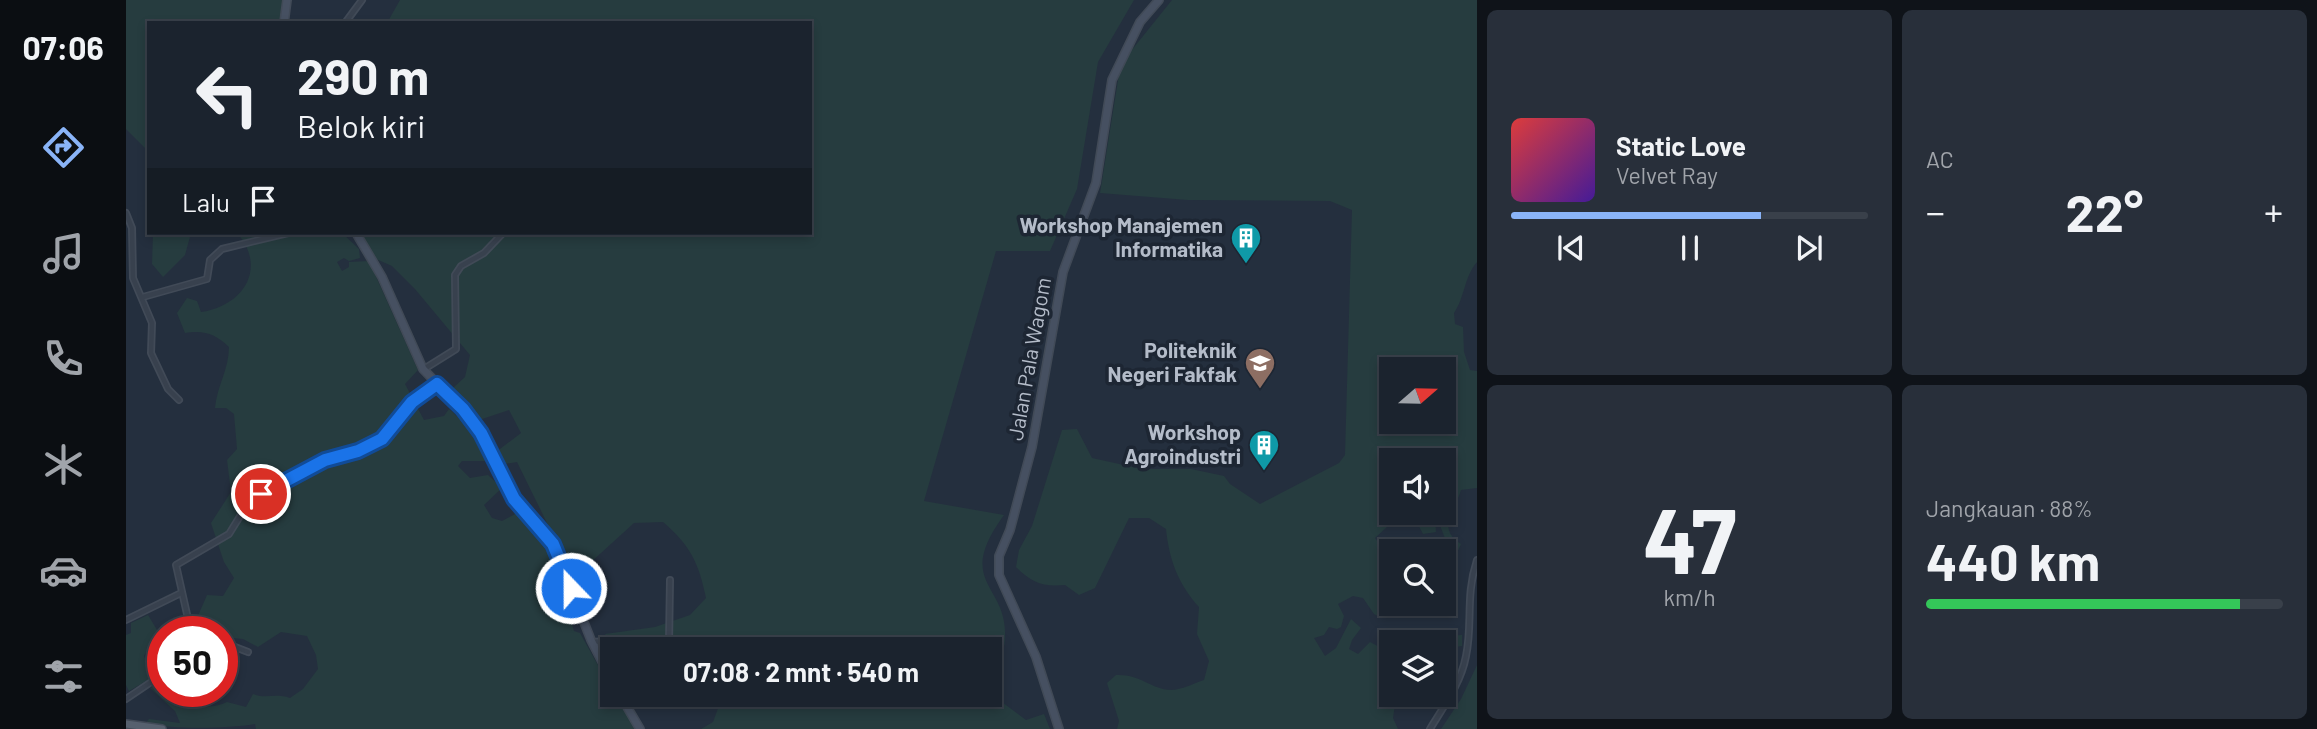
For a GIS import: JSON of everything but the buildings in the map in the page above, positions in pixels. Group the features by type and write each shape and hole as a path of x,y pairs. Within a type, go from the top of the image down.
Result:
{"main road":[{"path":"284,21 287,0"},
{"name":"Jalan Pala Wagom","path":"1059,729 1036,657 999,575 999,556 1010,530 1032,447 1063,272 1096,183 1112,80 1140,22 1159,0"},
{"path":"357,235 374,260 423,370 472,420 492,452 514,499 553,544 600,658"},
{"path":"627,707 640,729"},
{"path":"126,724 162,729"}],"street":[{"path":"346,21 362,0"},
{"path":"126,213 132,228 133,278 143,297 152,326 151,353 168,389 179,400"},
{"path":"143,297 207,279 210,260 222,249 280,235"},
{"path":"423,370 456,349 455,275 461,266 485,253 501,235"},
{"path":"187,616 176,565 229,534 242,513 261,494 325,460 358,451 382,439 412,402 437,384"},
{"path":"1430,729 1462,671 1468,645 1467,602 1477,560"},
{"path":"669,637 670,580"},
{"path":"126,620 181,593"},
{"path":"592,642 600,642"},
{"path":"238,648 248,652"},
{"path":"126,699 147,685"}],"green space":[{"path":"126,0 283,0 280,21 147,21 147,150 126,129"},
{"path":"400,0 1134,0 1098,62 1077,189 1050,251 996,251 924,501 1004,515 989,539 983,557 983,572 1001,610 1005,626 1002,648 1002,637 607,637 605,634 655,627 690,615 706,598 700,575 687,547 663,522 634,523 579,573 547,523 517,462 504,464 496,452 521,433 509,410 476,421 453,388 465,377 470,355 415,289 392,266 376,259 362,235 812,235 812,21 388,21"},
{"path":"1172,0 1477,0 1477,262 1469,274 1454,313 1455,324 1463,327 1464,352 1470,370 1477,371 1477,488 1461,490 1456,502 1456,448 1379,448 1379,525 1389,525 1375,538 1379,544 1379,616 1385,616 1382,618 1374,614 1363,598 1353,596 1338,604 1344,616 1341,627 1329,627 1324,635 1314,638 1325,656 1336,648 1351,619 1361,628 1349,649 1358,654 1370,642 1379,647 1379,707 1395,707 1393,718 1398,729 1117,729 1119,721 1107,683 1116,675 1125,675 1157,687 1175,690 1204,680 1209,661 1197,634 1199,607 1185,589 1176,571 1169,551 1166,529 1149,518 1129,518 1095,588 1079,595 1065,585 1038,583 1016,567 1019,550 1032,526 1062,430 1077,429 1092,458 1142,469 1191,469 1224,476 1230,484 1260,504 1339,463 1345,455 1352,210 1330,201 1188,200 1100,193 1119,74 1131,51"},
{"path":"153,235 190,235 185,255 163,277 152,264"},
{"path":"238,235 344,235 359,249 360,258 349,261 344,258 337,262 342,271 349,267 349,262 369,261 418,370 405,384 424,420 444,416 449,409 477,439 489,461 462,461 458,466 470,478 488,475 502,488 484,505 492,518 502,521 517,513 547,544 555,562 574,631 580,633 600,669 600,707 623,707 635,729 256,729 255,724 200,728 145,724 149,719 180,723 171,707 238,707 238,705 246,707 253,694 290,698 303,689 318,669 316,655 307,636 281,632 258,647 238,639 238,616 198,616 207,595 223,596 234,578 224,562 211,523 231,492 227,460 237,449 234,414 226,408 215,408 229,347 209,334 185,333 177,313 187,298 197,301 201,312 229,302 239,294 246,283 250,272 250,259"},
{"path":"1418,525 1436,525 1436,532 1423,534"},
{"path":"1440,525 1448,525 1454,539 1445,539"},
{"path":"1456,540 1461,544 1456,555"},
{"path":"149,616 147,651 144,656 147,663 147,680 129,691 126,685 126,635 131,633 131,623"},
{"path":"1456,635 1462,635 1462,646 1456,647"},
{"path":"1477,665 1477,729 1441,729 1461,699"},
{"path":"1002,702 1026,720 1044,714 1050,729 701,729 713,722 719,707 1002,707"}],"place":[{"name":"Workshop Manajemen Informatika","path":"1246,265"},
{"name":"Politeknik Negeri Fakfak","path":"1260,390"},
{"name":"Workshop Agroindustri","path":"1264,472"}],"route":[{"path":"261,494 325,460 358,451 382,439 412,402 437,384 463,409 481,433 514,499 553,544 571,588"}]}
